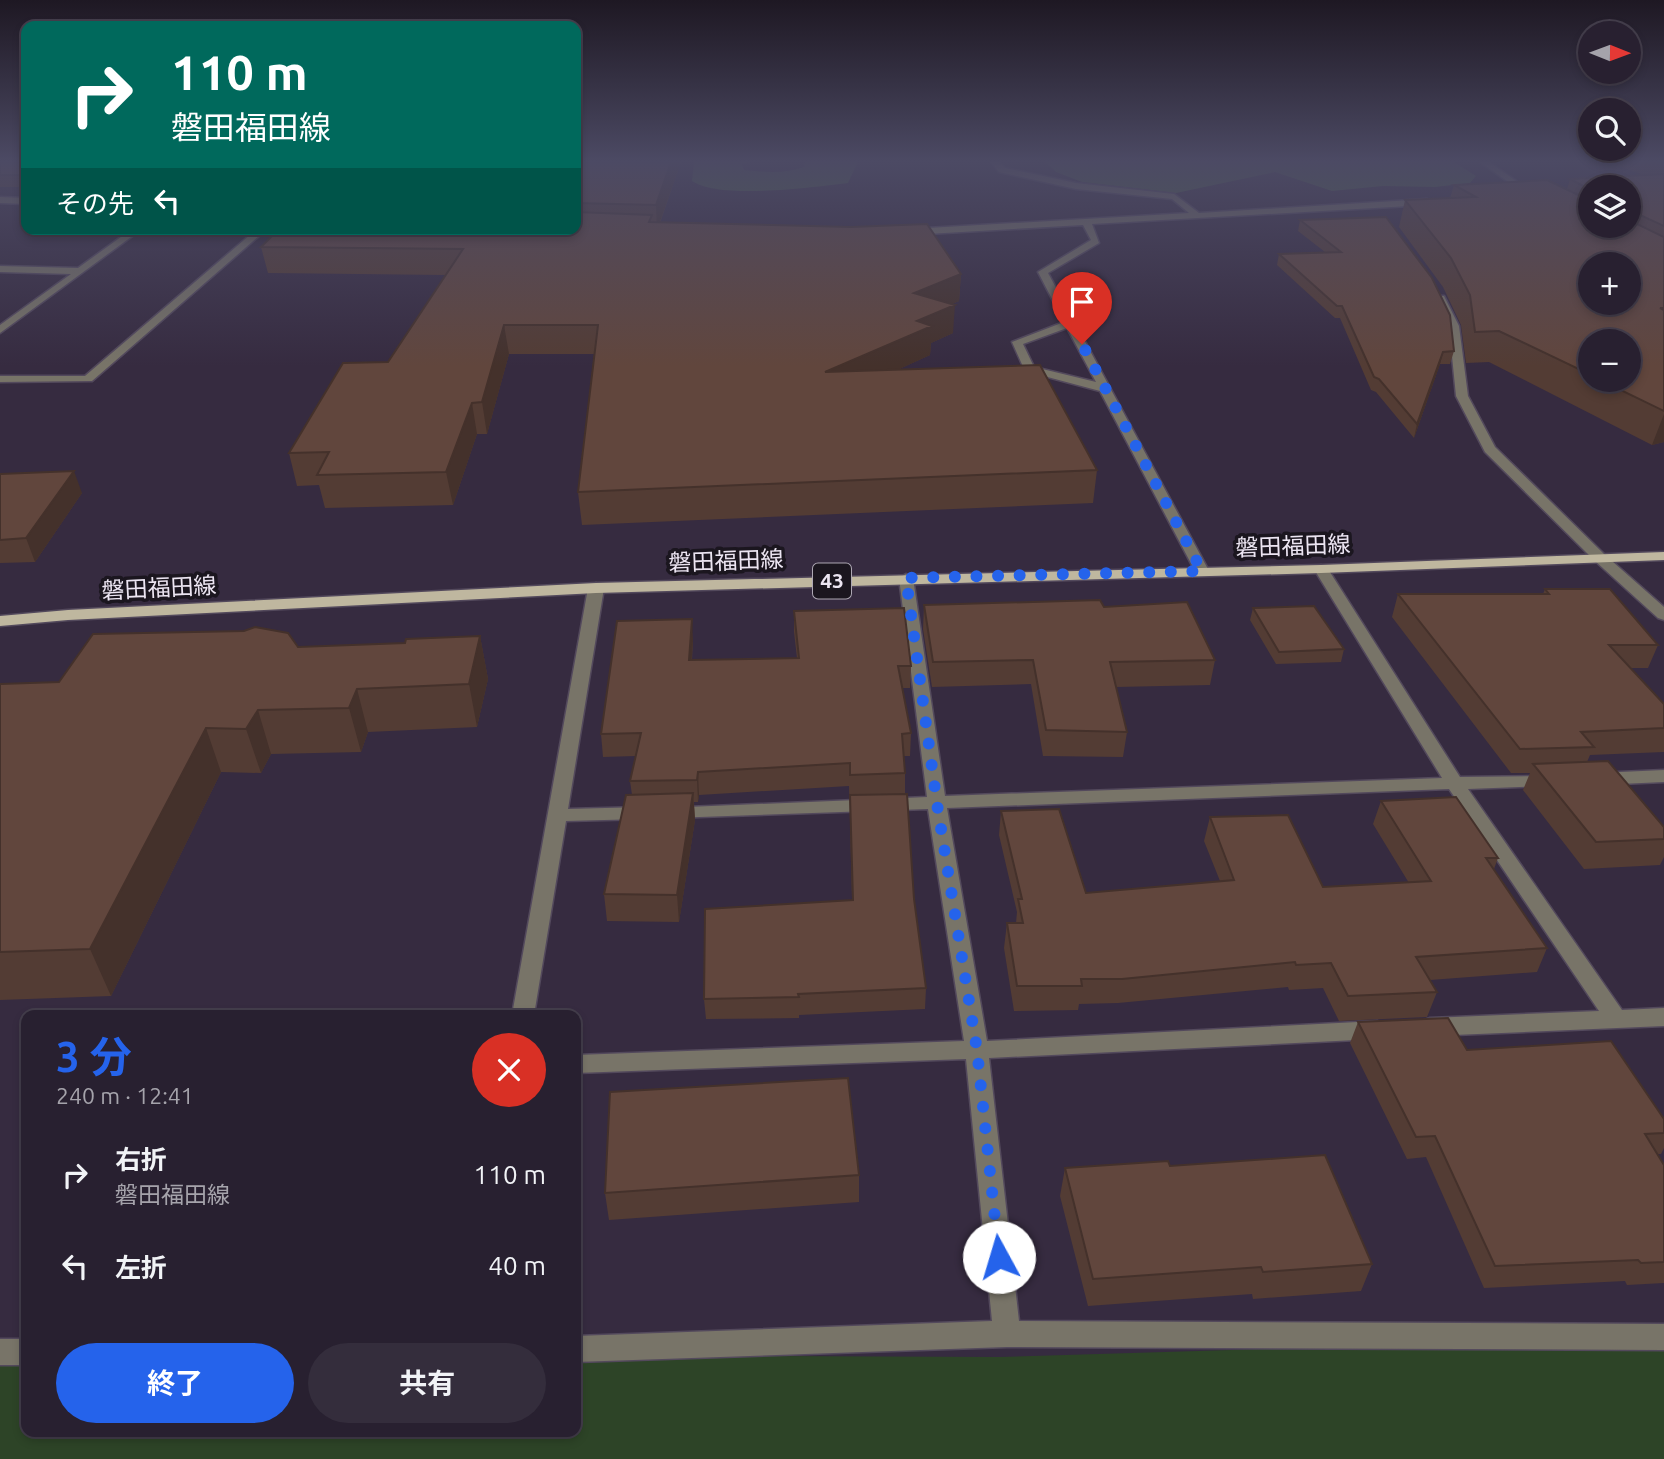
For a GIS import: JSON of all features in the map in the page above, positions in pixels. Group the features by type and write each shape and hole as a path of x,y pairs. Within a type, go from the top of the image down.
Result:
{"main road":[{"name":"磐田福田線","path":"0,621 68,615 596,588 1321,569 1664,556"}],"street":[{"path":"895,232 932,230"},
{"path":"1091,230 1097,241 1042,272 1202,571"},
{"path":"0,330 130,235"},
{"path":"0,379 88,379 256,235"},
{"path":"0,269 82,271"},
{"path":"1436,288 1454,326 1462,396 1490,449 1599,557 1664,615"},
{"path":"1070,323 1017,342 1029,369 1104,388"},
{"path":"1321,569 1455,784 1615,1017"},
{"path":"906,578 937,804 977,1050 1007,1334"},
{"path":"524,1010 596,588"},
{"path":"559,815 937,804 1664,776"},
{"path":"581,1064 977,1050 1615,1017 1664,1017"},
{"path":"581,1349 1007,1334 1664,1337"},
{"path":"0,1352 21,1352"}],"green space":[{"path":"1664,1337 1664,1459 0,1459 0,1352 21,1352 21,1437 581,1437 581,1355 999,1357"}],"building":[{"path":"581,230 931,230 961,274 914,293 955,305 917,321 932,326 825,372 1040,365 1097,470 578,492 598,325 504,325 482,402 472,403 446,472 317,475 329,452 289,453 343,363 388,362 463,249 261,247 273,235 581,235"},
{"path":"1313,230 1396,230 1432,278 1450,315 1454,351 1443,352 1417,424 1379,379 1374,377 1342,306 1337,306 1279,254 1341,252"},
{"path":"1429,230 1578,230 1578,238 1641,238 1641,230 1650,230 1664,237 1664,308 1660,308 1664,310 1664,411 1625,392 1641,392 1641,329 1578,329 1578,369 1499,331 1475,332 1470,295 1451,258"},
{"path":"74,471 26,538 0,540 0,474"},
{"path":"1545,589 1610,589 1658,645 1609,645 1664,704 1664,728 1581,732 1594,747 1520,749 1398,594 1549,594"},
{"path":"1100,600 1104,607 1187,602 1215,660 1110,662 1127,732 1046,730 1033,660 933,662 924,605"},
{"path":"1314,606 1344,649 1279,652 1253,608"},
{"path":"904,608 911,666 898,666 911,733 902,734 905,773 850,775 850,763 698,772 697,780 630,781 641,733 601,734 617,621 692,619 689,660 799,658 794,611"},
{"path":"255,627 288,633 298,647 405,643 406,639 480,636 469,684 357,689 349,708 258,710 246,729 206,728 90,949 0,952 0,684 59,682 93,634 244,631"},
{"path":"1608,761 1664,827 1664,839 1596,842 1533,764"},
{"path":"693,793 677,895 604,894 626,795"},
{"path":"907,794 914,899 926,988 798,994 799,997 704,999 705,909 853,900 850,795"},
{"path":"1456,797 1498,858 1486,858 1547,948 1416,957 1437,992 1348,996 1331,963 1296,965 1295,962 1122,979 1081,979 1082,986 1017,986 1007,923 1023,923 1018,899 1022,899 1001,811 1059,809 1086,893 1234,880 1210,817 1288,815 1323,887 1431,881 1381,801"},
{"path":"1448,1018 1467,1050 1611,1041 1664,1119 1664,1133 1645,1134 1664,1165 1664,1262 1641,1263 1638,1260 1495,1266 1435,1136 1416,1137 1358,1022"},
{"path":"848,1078 859,1175 605,1193 610,1092"},
{"path":"1325,1155 1372,1264 1263,1272 1261,1267 1093,1279 1065,1168 1168,1161 1170,1166"}],"route":[{"path":"999,1257 977,1050 937,804 906,578 1202,571 1082,344"}]}
